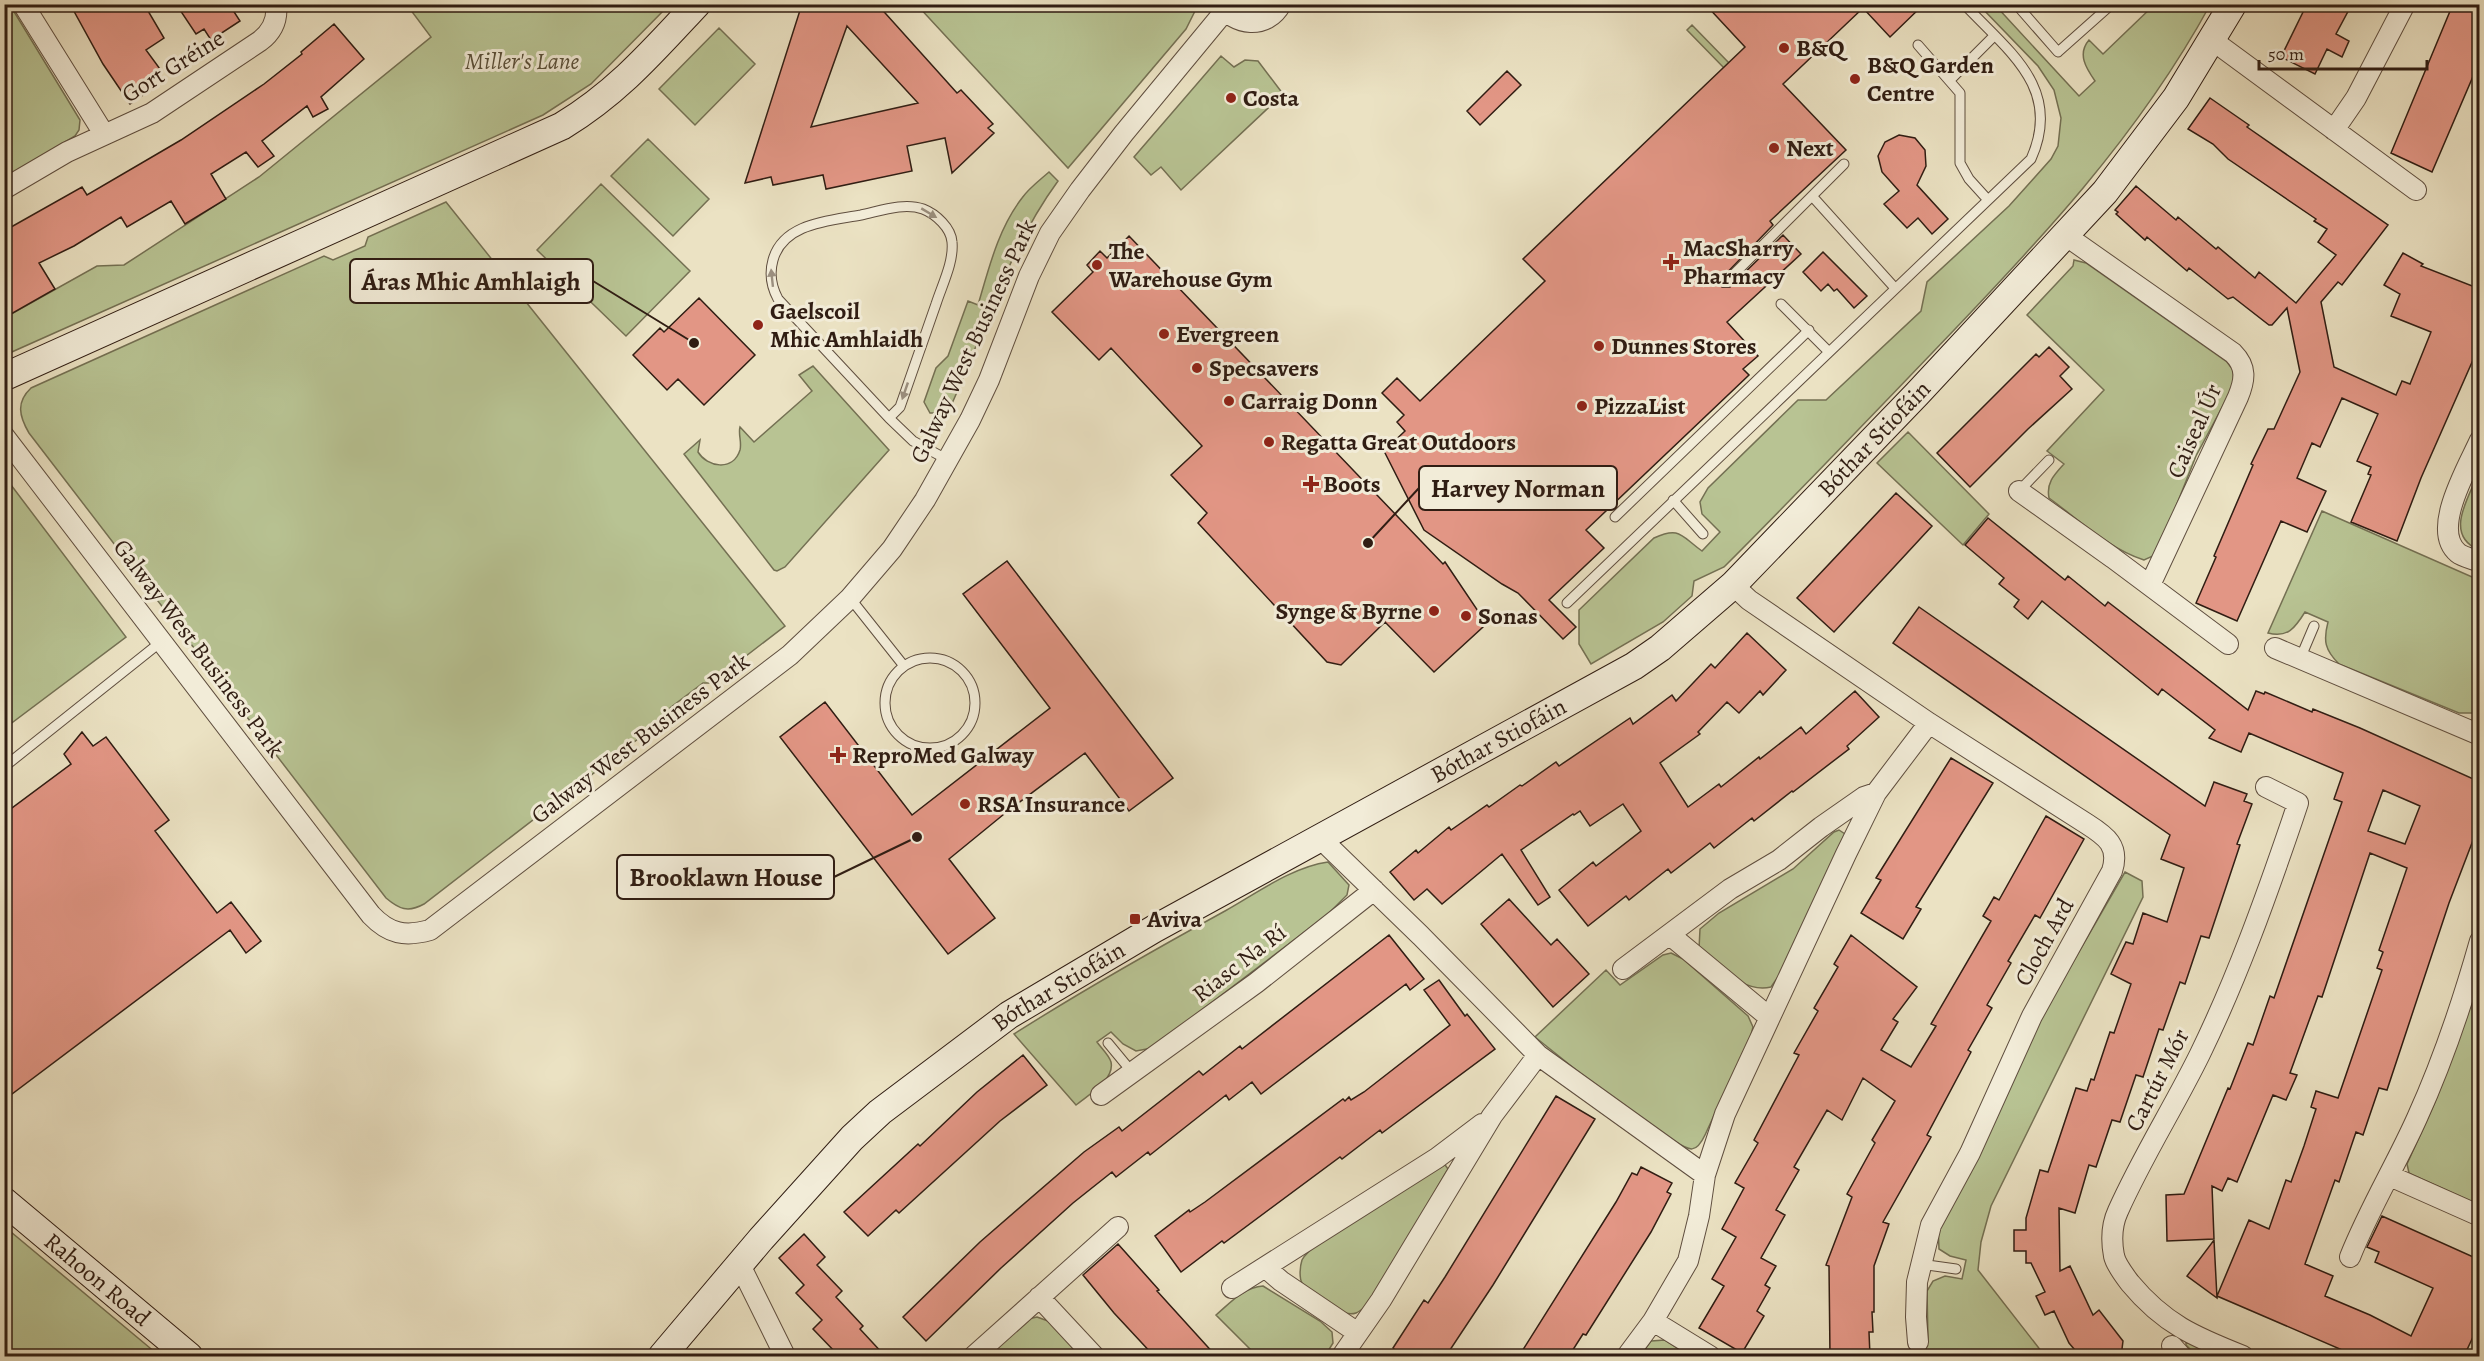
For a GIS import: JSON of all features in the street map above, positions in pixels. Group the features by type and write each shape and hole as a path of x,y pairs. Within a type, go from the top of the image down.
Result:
{"street":[{"path":"23,4 104,134"},
{"name":"Gort Gréine","path":"4,189 67,152 152,113 260,42 273,27 277,17 276,4"},
{"path":"4,377 562,126 587,111 621,85 697,4"},
{"path":"1222,8 1240,21 1259,22 1269,17 1281,4"},
{"name":"Bóthar Stiofáin","path":"662,1356 822,1169 880,1112 951,1057 1030,1002 1154,929 1634,666 1660,648 1733,585 2066,235 2131,159 2176,98 2233,4"},
{"path":"2334,130 2355,98 2405,4"},
{"name":"Galway West Business Park","path":"4,436 371,915 381,926 397,933 414,934 430,930 790,655 850,598 907,530 948,460 989,380 1029,276 1050,233 1074,197 1222,8"},
{"path":"2212,40 2416,189"},
{"name":"Caiseal Úr","path":"2066,235 2233,353 2243,366 2243,382 2238,397 2150,585"},
{"path":"2480,440 2451,507 2446,525 2448,538 2457,552 2480,562"},
{"path":"2019,491 2228,644"},
{"name":"Cloch Ard","path":"1733,585 1749,600 1929,723 2095,829 2109,839 2115,854 2112,871 2032,1016 1970,1153 1931,1225 1920,1264 1916,1297 1918,1342"},
{"path":"2275,648 2480,735"},
{"path":"1627,1356 1653,1321 1688,1261 1693,1248 1705,1175 1725,1114 1769,1017 1876,793 1929,723"},
{"name":"Cartúr Mór","path":"2243,1356 2180,1329 2159,1313 2126,1277 2115,1259 2111,1238 2117,1212 2172,1110 2227,995 2252,936 2290,828 2298,802 2266,786"},
{"path":"1623,969 1730,889 1779,860 1864,797 1876,793"},
{"path":"1320,838 1538,1055 1705,1175"},
{"name":"Riasc Na Rí","path":"1101,1095 1219,1011 1374,890"},
{"path":"1670,935 1769,1017"},
{"path":"2350,1257 2373,1204 2390,1176 2434,1078 2475,977 2480,941"},
{"path":"1342,1356 1381,1300 1492,1116 1538,1055"},
{"path":"1232,1288 1437,1158 1492,1116"},
{"path":"2390,1176 2480,1216"},
{"name":"Rahoon Road","path":"4,1201 177,1352"},
{"path":"974,1356 1118,1227"},
{"path":"740,1264 786,1356"},
{"path":"1266,1268 1281,1281 1358,1333"},
{"path":"1039,1297 1094,1356"},
{"path":"1653,1321 1710,1356"}],"lane":[{"path":"1567,603 1894,287 2031,159 2041,131 2038,95 2029,74 1964,4"},
{"path":"2016,4 2058,52 2112,4"},
{"path":"1950,80 1994,36"},
{"path":"1918,45 1960,93 1960,163 1969,179 1988,200"},
{"path":"1726,282 1844,164"},
{"path":"1812,196 1894,287"},
{"path":"889,418 900,407 948,269 952,243 948,230 922,208 901,207 814,224 795,230 783,240 775,253 771,268 774,291 778,299 889,418 913,441 948,460"},
{"path":"1782,304 1828,351"},
{"path":"1615,517 1809,330"},
{"path":"2019,491 2049,459"},
{"path":"1673,500 1703,534"},
{"path":"850,598 904,666"},
{"path":"2300,659 2314,626"},
{"path":"4,767 162,640"},
{"path":"932,658 946,661 959,668 968,679 974,693 975,707 971,722 963,734 951,743 937,747 922,747 908,742 896,732 888,720 885,705 887,690 893,677 904,666 917,660 932,658"},
{"path":"1108,1043 1132,1072"},
{"path":"1920,1264 1956,1269"}],"green space":[{"path":"4,5 10,5 80,120 79,130 75,136 5,178"},
{"name":"Miller's Lane","path":"407,5 669,5 591,84 543,115 5,355 4,318 97,266 124,265 259,177 431,37"},
{"path":"917,5 1194,5 1196,9 1186,29 1068,168"},
{"path":"1979,5 1995,5 2079,96 2095,81 2083,56 2085,45 2089,40 2103,54 2154,5 2210,5 2151,100 2118,144 2010,271 1724,567 1694,581 1692,596 1663,622 1591,664 1579,644 1579,610 1654,538 1663,534 1680,534 1702,551 1720,532 1702,514 1700,502 1708,488 1798,400 1826,400 1921,311 1927,282 2009,206 2051,159 2058,146 2061,118 2054,90 2038,66"},
{"path":"1692,25 1729,63 1724,68 1687,30"},
{"path":"719,28 755,64 695,125 659,89"},
{"path":"1221,56 1234,67 1245,60 1258,61 1283,94 1181,190 1161,167 1151,175 1134,157"},
{"path":"648,139 709,199 673,236 611,176"},
{"path":"1049,172 1058,181 1040,207 1011,262 950,408 942,413 930,413 924,402 936,368 948,356 968,301 978,305 1000,236 1025,194"},
{"path":"601,184 690,271 626,336 537,250"},
{"path":"446,202 785,626 711,683 703,683 670,708 669,715 424,904 408,909 395,905 386,898 29,433 21,415 21,404 31,388 324,256 333,260 365,246 368,237"},
{"path":"2074,260 2086,263 2227,362 2233,370 2234,385 2196,456 2161,544 2153,556 2144,560 2118,549 2049,498 2050,484 2064,464 2047,451 2104,390 2027,315 2073,266"},
{"path":"813,366 889,450 785,567 777,571 684,454 700,440 698,452 707,461 720,465 732,462 740,450 740,427 754,442 812,391 799,375"},
{"path":"1908,432 1989,514 1963,545 1877,463"},
{"path":"2479,472 2479,550 2468,543 2462,535 2461,525 2465,504"},
{"path":"5,477 126,637 5,728"},
{"path":"2322,511 2479,580 2478,710 2472,713 2459,713 2339,664 2326,645 2328,622 2305,612 2298,623 2286,633 2268,633"},
{"path":"1839,830 1845,834 1780,974 1771,987 1761,988 1741,982 1699,949 1700,929 1719,913 1793,869"},
{"path":"1328,862 1349,885 1347,895 1328,914 1152,1048 1136,1051 1123,1044 1111,1032 1097,1042 1110,1059 1109,1075 1076,1105 1014,1034 1145,955 1275,882 1301,869"},
{"path":"2125,872 2142,881 2143,897 1991,1206 1981,1242 1978,1270 2045,1356 1917,1356 1928,1339 1927,1291 1933,1281 1945,1276 1962,1279 1966,1260 1950,1256 1939,1249 1938,1226 2032,1033"},
{"path":"1671,953 1683,959 1748,1016 1753,1027 1705,1135 1699,1145 1692,1149 1674,1141 1585,1077 1535,1037 1606,970 1620,985 1663,955"},
{"path":"2479,994 2479,1205 2409,1173 2407,1164 2435,1102 2472,1000"},
{"path":"1443,1162 1448,1169 1371,1302 1358,1312 1350,1314 1326,1305 1310,1294 1302,1283 1300,1275 1302,1260 1308,1252"},
{"path":"5,1227 150,1348 159,1356 5,1356"},
{"path":"1263,1286 1320,1321 1332,1332 1333,1343 1325,1356 1257,1356 1216,1315 1243,1292"},
{"path":"1037,1317 1048,1321 1084,1356 989,1356 1028,1319"},
{"path":"1665,1340 1691,1356 1640,1356 1651,1341"},
{"path":"2186,1342 2221,1356 2197,1356 2186,1345"}],"building":[{"path":"70,4 144,4 164,38 146,50 160,69 150,75 156,86 130,104 103,64"},
{"path":"189,4 229,4 240,21 211,40 204,29 196,34 180,10"},
{"path":"802,4 877,4 957,93 961,90 993,124 988,128 994,133 952,173 945,138 907,146 912,171 826,189 823,175 773,185 771,177 745,183","holes":["847,26 918,103 811,127"]},
{"name":"Dunnes Stores","path":"1705,4 1924,4 1890,37 1863,8 1783,84 1846,150 1770,221 1773,225 1720,280 1722,287 1730,287 1783,235 1801,254 1727,322 1758,356 1743,369 1749,375 1586,530 1604,548 1549,600 1576,627 1563,639 1518,593 1424,530 1384,451 1405,431 1397,422 1404,415 1382,393 1397,378 1420,401 1545,281 1523,259 1745,47"},
{"path":"2307,4 2352,4 2336,34 2349,41 2342,57 2327,49 2315,74 2281,57"},
{"path":"2453,4 2480,4 2480,60 2432,172 2391,153"},
{"path":"334,24 364,59 321,97 328,109 313,117 307,106 262,141 274,156 258,167 246,152 211,174 226,199 185,224 171,201 127,227 121,217 74,246 39,263 55,289 4,318 4,231 82,187 87,195 181,140 264,84 302,54 301,52"},
{"path":"1507,71 1521,85 1480,125 1467,111"},
{"path":"2210,98 2249,125 2247,127 2388,225 2342,285 2338,282 2321,302 2334,367 2396,395 2402,381 2410,384 2431,332 2391,316 2400,294 2384,285 2403,253 2423,264 2421,266 2480,289 2480,344 2421,478 2397,541 2351,522 2371,475 2368,474 2371,467 2357,461 2378,414 2342,398 2320,447 2312,443 2297,478 2326,491 2307,532 2281,521 2237,621 2196,603 2253,465 2251,464 2268,429 2274,429 2300,372 2287,308 2272,325 2269,325 2233,297 2228,299 2189,268 2187,271 2147,237 2145,240 2116,214 2118,212 2115,210 2136,186 2176,220 2178,217 2255,278 2259,272 2296,303 2336,255 2318,242 2327,229 2314,221 2316,219 2228,159 2213,144 2188,129"},
{"path":"1899,135 1915,138 1925,150 1926,166 1917,185 1948,219 1932,234 1918,218 1907,228 1884,204 1899,191 1882,172 1878,156 1885,142"},
{"path":"1129,236 1443,564 1445,562 1478,611 1483,627 1434,672 1385,622 1341,665 1327,662 1198,523 1207,513 1171,475 1202,446 1111,348 1099,360 1052,312 1093,272 1087,265 1100,251 1107,258"},
{"path":"1823,252 1867,296 1854,308 1837,289 1834,291 1828,284 1821,291 1803,272"},
{"path":"699,298 755,355 704,405 678,379 667,390 633,355 660,328 664,332"},
{"path":"2049,347 2069,367 2060,376 2072,389 1970,487 1937,453 2036,354 2039,357"},
{"path":"1896,493 1932,526 1834,632 1797,598"},
{"path":"1988,518 2065,580 2068,576 2105,606 2108,602 2248,710 2256,691 2264,694 2265,692 2312,712 2313,709 2360,728 2480,782 2480,822 2449,903 2387,1090 2379,1088 2363,1135 2356,1132 2339,1182 2335,1180 2305,1264 2333,1276 2325,1296 2411,1336 2433,1288 2375,1262 2379,1252 2367,1247 2382,1216 2480,1260 2480,1322 2464,1356 2356,1356 2217,1296 2249,1220 2269,1229 2286,1180 2291,1182 2304,1146 2316,1109 2311,1107 2316,1091 2338,1098 2382,970 2377,968 2383,952 2379,950 2407,868 2370,853 2322,997 2318,996 2290,1073 2297,1075 2286,1100 2273,1095 2237,1182 2228,1178 2222,1191 2212,1186 2214,1239 2167,1241 2166,1195 2184,1194 2248,1043 2253,1045 2270,996 2274,998 2342,802 2334,799 2343,773 2249,733 2241,752 2209,738 2215,730 2162,689 2158,695 2042,601 2028,619 2014,607 2019,600 1999,584 2004,578 1965,545","holes":["2383,790 2420,806 2405,844 2368,831"]},
{"path":"1007,561 1173,778 1129,811 1085,753 1009,810 949,859 995,918 948,954 780,737 825,702 912,815 1050,708 963,594"},
{"path":"1919,607 2205,806 2214,782 2247,794 2244,801 2252,804 2237,844 2240,845 2209,938 2201,936 2185,984 2180,982 2163,1030 2159,1029 2143,1077 2136,1075 2120,1122 2112,1120 2096,1167 2089,1165 2075,1213 2059,1208 2060,1271 2070,1266 2093,1315 2099,1310 2123,1341 2122,1349 2128,1356 2080,1356 2069,1343 2054,1311 2045,1315 2036,1296 2045,1292 2031,1263 2026,1263 2026,1251 2014,1251 2014,1230 2026,1230 2026,1218 2040,1170 2048,1172 2076,1088 2087,1091 2091,1079 2094,1080 2110,1032 2114,1033 2131,984 2111,974 2126,942 2133,944 2143,913 2167,922 2184,868 2161,859 2170,835 1893,643"},
{"path":"1747,633 1786,670 1763,695 1760,691 1739,713 1727,702 1698,732 1700,734 1660,763 1688,807 1719,784 1721,787 1801,727 1806,734 1855,691 1879,717 1847,746 1849,749 1754,821 1752,818 1714,848 1710,843 1671,873 1668,869 1629,900 1626,896 1588,926 1559,890 1593,862 1596,866 1641,831 1623,804 1590,826 1580,811 1573,814 1521,850 1550,897 1538,905 1502,854 1442,904 1427,889 1414,900 1390,872 1416,850 1418,853 1449,827 1451,830 1487,805 1489,807 1556,762 1559,766 1630,718 1633,724 1672,695 1676,701 1711,664 1715,668"},
{"path":"82,732 93,746 106,737 169,820 155,831 217,913 231,902 261,941 246,953 230,930 4,1100 4,814 71,764 64,754"},
{"path":"1951,758 1993,783 1916,907 1921,909 1903,939 1861,913 1881,880 1876,878"},
{"path":"2046,816 2084,839 2040,918 2035,915 2008,961 2011,963 1987,1005 1992,1008 1968,1050 1971,1052 1927,1135 1931,1137 1883,1222 1889,1224 1874,1266 1873,1332 1869,1332 1870,1356 1830,1356 1829,1266 1826,1265 1852,1197 1847,1194 1875,1143 1872,1140 1895,1101 1863,1078 1842,1120 1827,1110 1794,1167 1799,1170 1776,1210 1785,1215 1761,1258 1776,1266 1765,1285 1770,1288 1757,1311 1764,1316 1742,1353 1699,1328 1724,1286 1712,1279 1736,1237 1722,1229 1744,1188 1735,1183 1758,1143 1754,1140 1799,1055 1794,1053 1818,1011 1814,1008 1838,967 1834,964 1851,935 1917,987 1893,1019 1898,1022 1881,1050 1911,1067 1936,1026 1931,1024 1991,921 1983,916 1994,897 1999,900"},
{"path":"1509,899 1551,945 1557,939 1589,974 1553,1007 1481,924"},
{"path":"1389,935 1424,979 1410,990 1406,984 1261,1094 1252,1082 1229,1100 1226,1095 1150,1155 1148,1152 1116,1177 1112,1172 1073,1203 1001,1268 926,1341 903,1317 980,1242 1084,1152 1119,1127 1122,1131 1199,1071 1203,1075 1240,1046 1242,1049"},
{"path":"1439,980 1465,1016 1467,1014 1495,1049 1382,1133 1380,1130 1342,1159 1340,1157 1181,1272 1155,1236 1189,1210 1190,1212 1205,1202 1343,1099 1345,1101 1349,1097 1351,1100 1364,1092 1450,1025 1424,990"},
{"path":"1023,1055 1047,1085 1000,1121 899,1213 896,1210 868,1236 844,1212 918,1144 920,1146 977,1092"},
{"path":"1556,1096 1595,1119 1493,1285 1446,1356 1391,1356 1395,1350 1393,1348 1424,1300 1428,1303 1445,1277"},
{"path":"1641,1167 1672,1183 1667,1192 1671,1194 1651,1232 1586,1335 1583,1334 1569,1356 1519,1356 1632,1173 1637,1175"},
{"path":"804,1234 825,1257 817,1265 842,1291 836,1297 863,1326 860,1329 885,1356 839,1356 813,1329 822,1320 796,1293 804,1285 779,1258"},
{"path":"2214,1240 2217,1298 2187,1276"},
{"path":"1118,1244 1216,1356 1154,1356 1114,1313 1083,1275"}],"place":[{"name":"B&Q","path":"1784,48"},
{"name":"B&Q Garden Centre","path":"1855,79"},
{"name":"Costa","path":"1231,98"},
{"name":"Next","path":"1774,148"},
{"name":"MacSharry Pharmacy","path":"1671,262"},
{"name":"The Warehouse Gym","path":"1097,265"},
{"name":"Gaelscoil Mhic Amhlaidh","path":"758,325"},
{"name":"Evergreen","path":"1164,334"},
{"name":"Áras Mhic Amhlaigh","path":"694,343"},
{"name":"Dunnes Stores","path":"1599,346"},
{"name":"Specsavers","path":"1197,368"},
{"name":"Carraig Donn","path":"1229,401"},
{"name":"PizzaList","path":"1582,406"},
{"name":"Regatta Great Outdoors","path":"1269,442"},
{"name":"Boots","path":"1311,484"},
{"name":"Harvey Norman","path":"1368,543"},
{"name":"Synge & Byrne","path":"1434,611"},
{"name":"Sonas","path":"1466,616"},
{"name":"ReproMed Galway","path":"838,755"},
{"name":"RSA Insurance","path":"965,804"},
{"name":"Brooklawn House","path":"917,837"},
{"name":"Aviva","path":"1135,919"}]}
